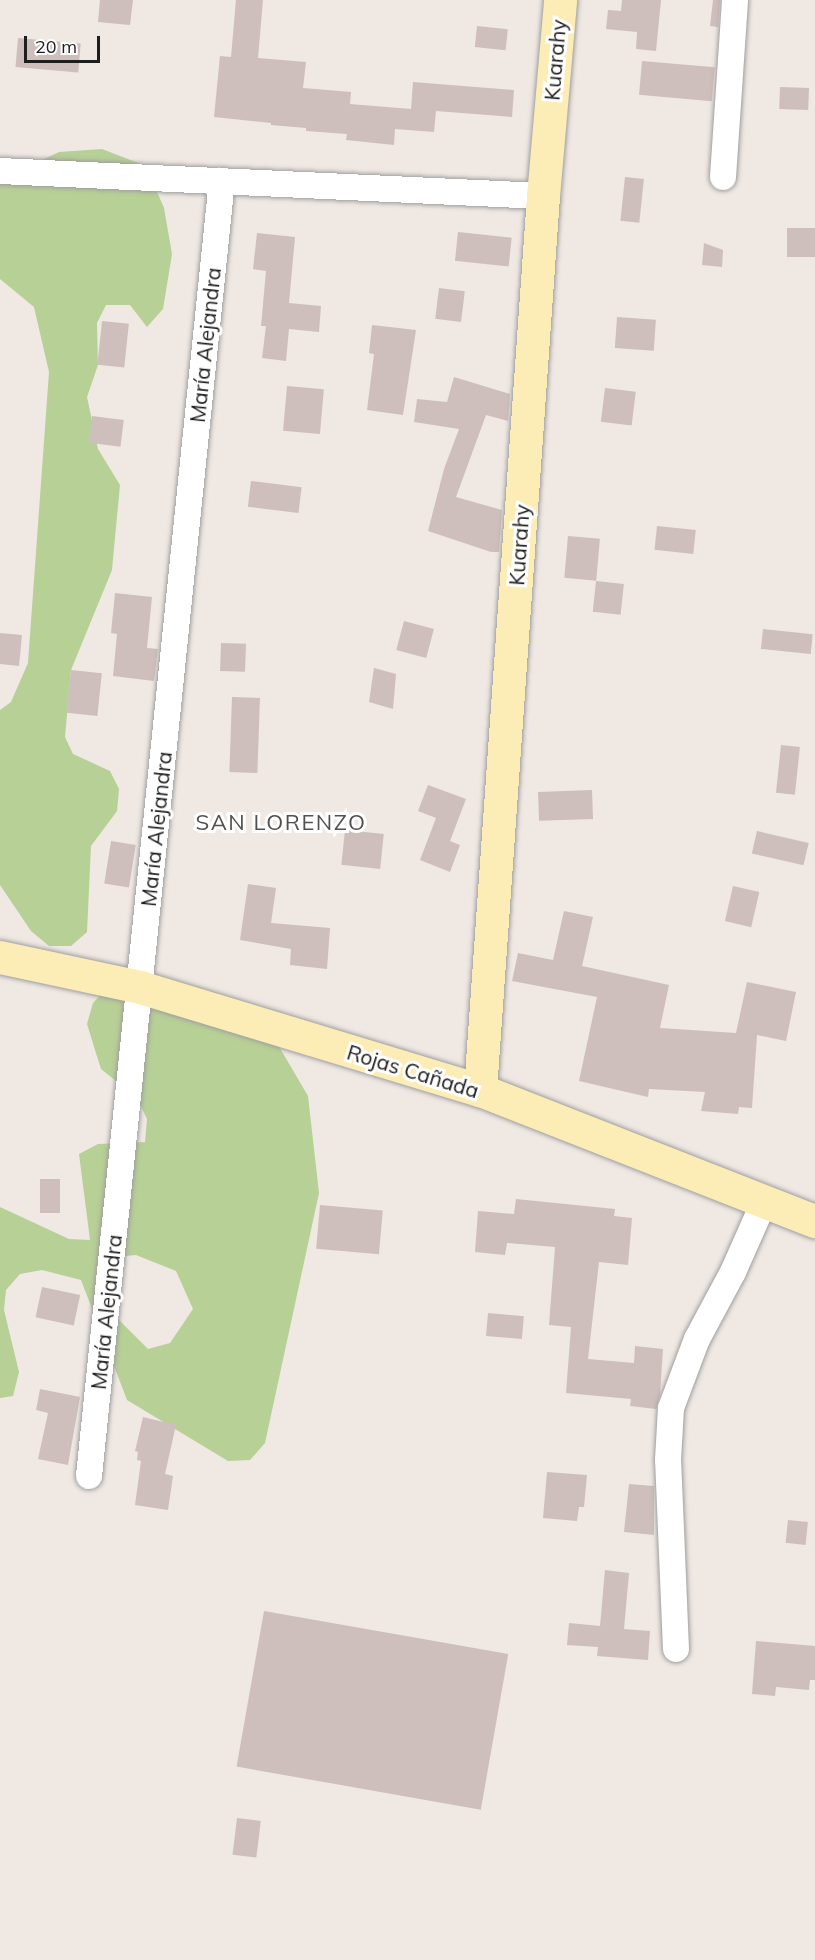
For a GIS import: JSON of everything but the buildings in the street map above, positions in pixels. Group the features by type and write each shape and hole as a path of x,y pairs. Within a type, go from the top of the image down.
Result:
{"street":[{"name":"Kuarahy","path":"480,1090 543,196 560,0"},
{"path":"723,177 735,0"},
{"path":"0,171 543,196"},
{"name":"María Alejandra","path":"89,1476 222,182"},
{"name":"Rojas Cañada","path":"0,957 140,987 480,1090 815,1221"},
{"path":"675,1649 668,1460 671,1408 697,1339 733,1272 764,1202"}],"green space":[{"path":"102,149 146,166 164,208 172,254 163,309 147,327 130,305 106,305 97,323 98,365 87,397 98,449 120,485 112,570 71,670 65,737 73,754 110,771 119,789 117,811 91,846 87,932 71,946 49,946 31,931 0,885 0,710 11,702 28,663 49,372 34,307 0,279 0,180 59,152"},
{"path":"152,978 217,993 274,1038 308,1096 319,1193 265,1443 250,1460 228,1461 127,1400 81,1280 42,1270 20,1274 6,1290 4,1310 19,1372 13,1396 0,1398 0,1207 69,1239 90,1240 79,1154 98,1144 145,1142 147,1119 137,1098 101,1069 87,1024 93,1003 108,987","holes":["136,1255 176,1271 193,1309 170,1343 148,1349 116,1317 115,1257"]}],"district":[{"name":"SAN LORENZO","path":"281,823"}]}
